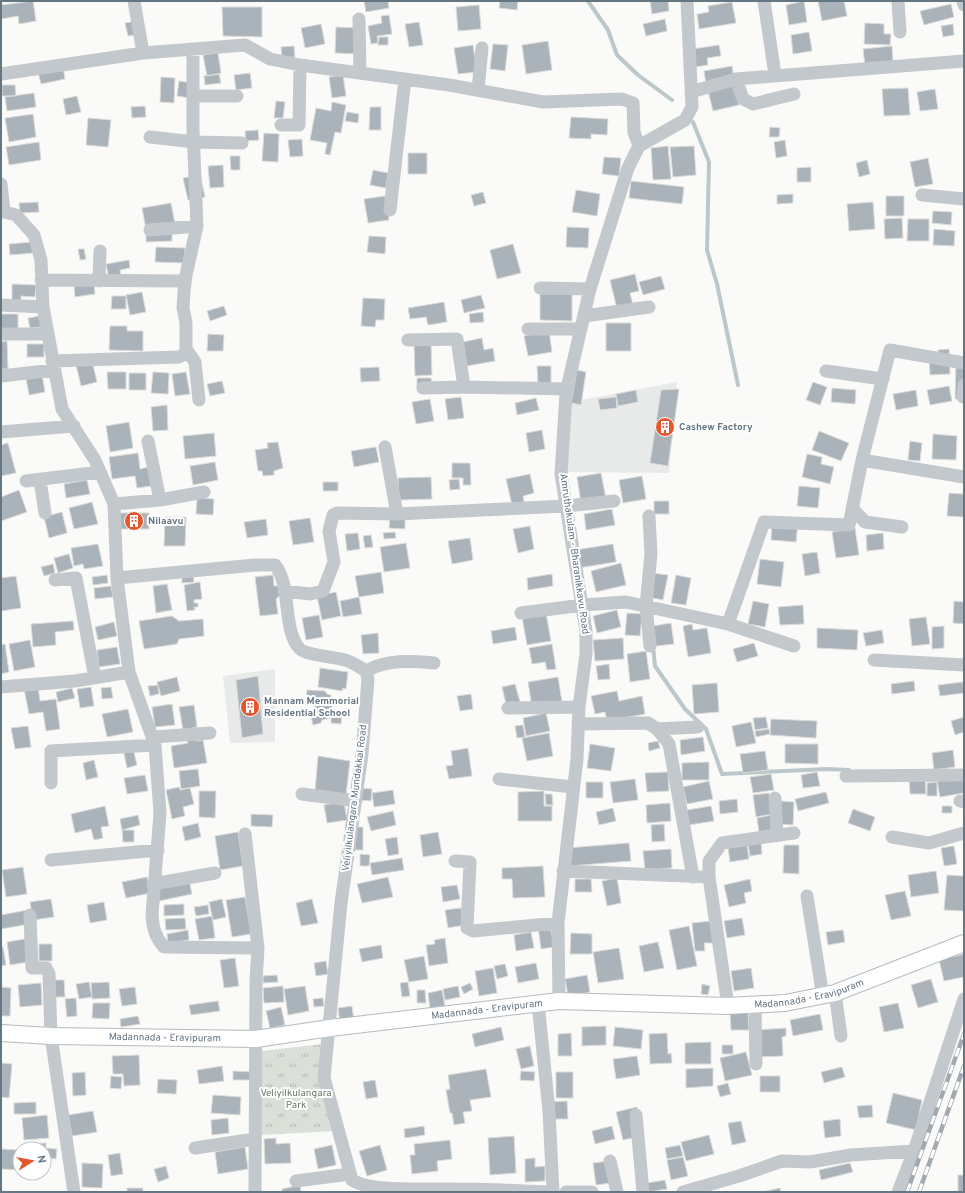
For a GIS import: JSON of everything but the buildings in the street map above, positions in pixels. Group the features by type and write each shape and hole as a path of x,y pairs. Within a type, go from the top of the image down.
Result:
{"main road":[{"name":"Madannada - Eravipuram","path":"1,1033 51,1036 256,1039 330,1028 559,1001 755,1006 785,1003 829,995 964,943"}],"street":[{"path":"134,1 143,52"},
{"path":"1,74 143,52 193,50 245,45 270,59 300,65 478,90 543,102 622,99 633,103 634,132 639,146 686,120 692,107 687,1"},
{"path":"764,1 775,75"},
{"path":"898,1 900,32"},
{"path":"963,1 964,5"},
{"path":"359,19 360,73"},
{"path":"478,90 482,48"},
{"path":"1,376 53,365 179,356 185,354 186,323 183,308 185,281 197,226 193,50"},
{"path":"691,92 736,79 964,61"},
{"path":"281,125 300,125 300,65"},
{"path":"390,210 405,79"},
{"path":"736,79 743,99 753,104 794,94"},
{"path":"193,96 237,96"},
{"path":"150,137 194,142 242,143"},
{"name":"Amruthakulam - Bharanikkavu Road","path":"559,1001 558,923 577,759 579,707 586,646 586,630 562,474 566,389 590,289 628,168 639,146"},
{"path":"1,184 3,212 16,214 34,235 41,260 43,308 62,409 74,426 100,472 114,504 117,578 129,672 154,741 160,813 158,850 153,884 153,926 156,938 164,947 258,948"},
{"path":"922,195 964,199"},
{"path":"150,230 197,226"},
{"path":"99,281 100,251"},
{"path":"41,280 185,281"},
{"path":"540,288 590,289"},
{"path":"1,305 43,308"},
{"path":"584,316 649,307"},
{"path":"528,328 580,329"},
{"path":"1,334 47,334"},
{"path":"408,340 457,340 464,387"},
{"path":"186,349 195,362 199,400"},
{"path":"728,624 764,522 850,525 862,460 890,350 964,363"},
{"path":"826,371 883,379"},
{"path":"423,388 464,387 566,389"},
{"path":"1,432 74,426"},
{"path":"148,441 160,500"},
{"path":"385,447 397,514"},
{"path":"862,460 964,477"},
{"path":"26,481 100,472"},
{"path":"40,480 45,513"},
{"path":"114,504 160,500 204,492"},
{"path":"284,591 310,594 323,591 334,562 329,531 333,515 337,513 355,512 397,514 566,506 614,501"},
{"path":"852,509 865,522 902,527"},
{"path":"649,516 651,554 646,606 650,646"},
{"path":"117,578 255,565 276,565 282,572 291,627 296,644 301,651 346,660 366,671 380,664 399,662 434,662"},
{"path":"55,580 76,578 95,678"},
{"path":"521,613 582,605 626,602 728,624 794,646"},
{"path":"874,660 964,665"},
{"name":"Veliyilkulangara Mundakkal Road","path":"351,1182 341,1136 324,1078 341,903 362,754 368,679 366,671"},
{"path":"1,687 46,684 129,672"},
{"path":"508,708 579,707"},
{"path":"578,724 648,723 657,729 670,744 693,877"},
{"path":"657,729 698,726"},
{"path":"51,783 51,751 154,741 210,733"},
{"path":"846,776 964,775"},
{"path":"499,779 573,786"},
{"path":"302,794 356,800"},
{"path":"775,798 777,835"},
{"path":"728,1006 709,877 710,861 722,843 794,833"},
{"path":"892,837 929,843 964,833"},
{"path":"245,834 258,948 255,1192"},
{"path":"51,860 158,850"},
{"path":"455,862 470,862 467,928 473,931 558,923"},
{"path":"563,871 709,877"},
{"path":"153,884 215,872"},
{"path":"807,896 829,995 841,1036"},
{"path":"30,915 32,968 46,968 49,974 51,1036 74,1192"},
{"path":"898,1192 914,1151 964,999"},
{"path":"538,1003 549,1111 553,1192"},
{"path":"755,1006 756,1064"},
{"path":"636,1115 643,1192"},
{"path":"195,1148 255,1139"},
{"path":"683,1192 739,1176 782,1161 810,1162 851,1155 914,1151"},
{"path":"610,1161 617,1192"},
{"path":"296,1181 351,1182 370,1188 395,1191 458,1189 549,1192"},
{"path":"566,1192 592,1192"}],"shaded area":[{"name":"Cashew Factory","path":"677,382 669,473 567,472 570,402"},
{"path":"275,669 275,742 230,743 223,676"}],"green space":[{"name":"Veliyilkulangara Park","path":"323,1044 334,1131 261,1135 262,1051"}],"waterway":[{"path":"588,1 608,30 617,55 638,75 672,100"},
{"path":"693,122 709,162 707,250 717,284 738,385"},
{"path":"653,646 655,666 685,709 706,729 722,774 827,769 849,770"}],"railway":[{"path":"907,1192 964,1034"},
{"path":"919,1192 964,1066"}],"place":[{"name":"Cashew Factory","path":"665,427"},
{"name":"Nilaavu","path":"134,521"},
{"name":"Mannam Memmorial Residential School","path":"250,707"}]}
